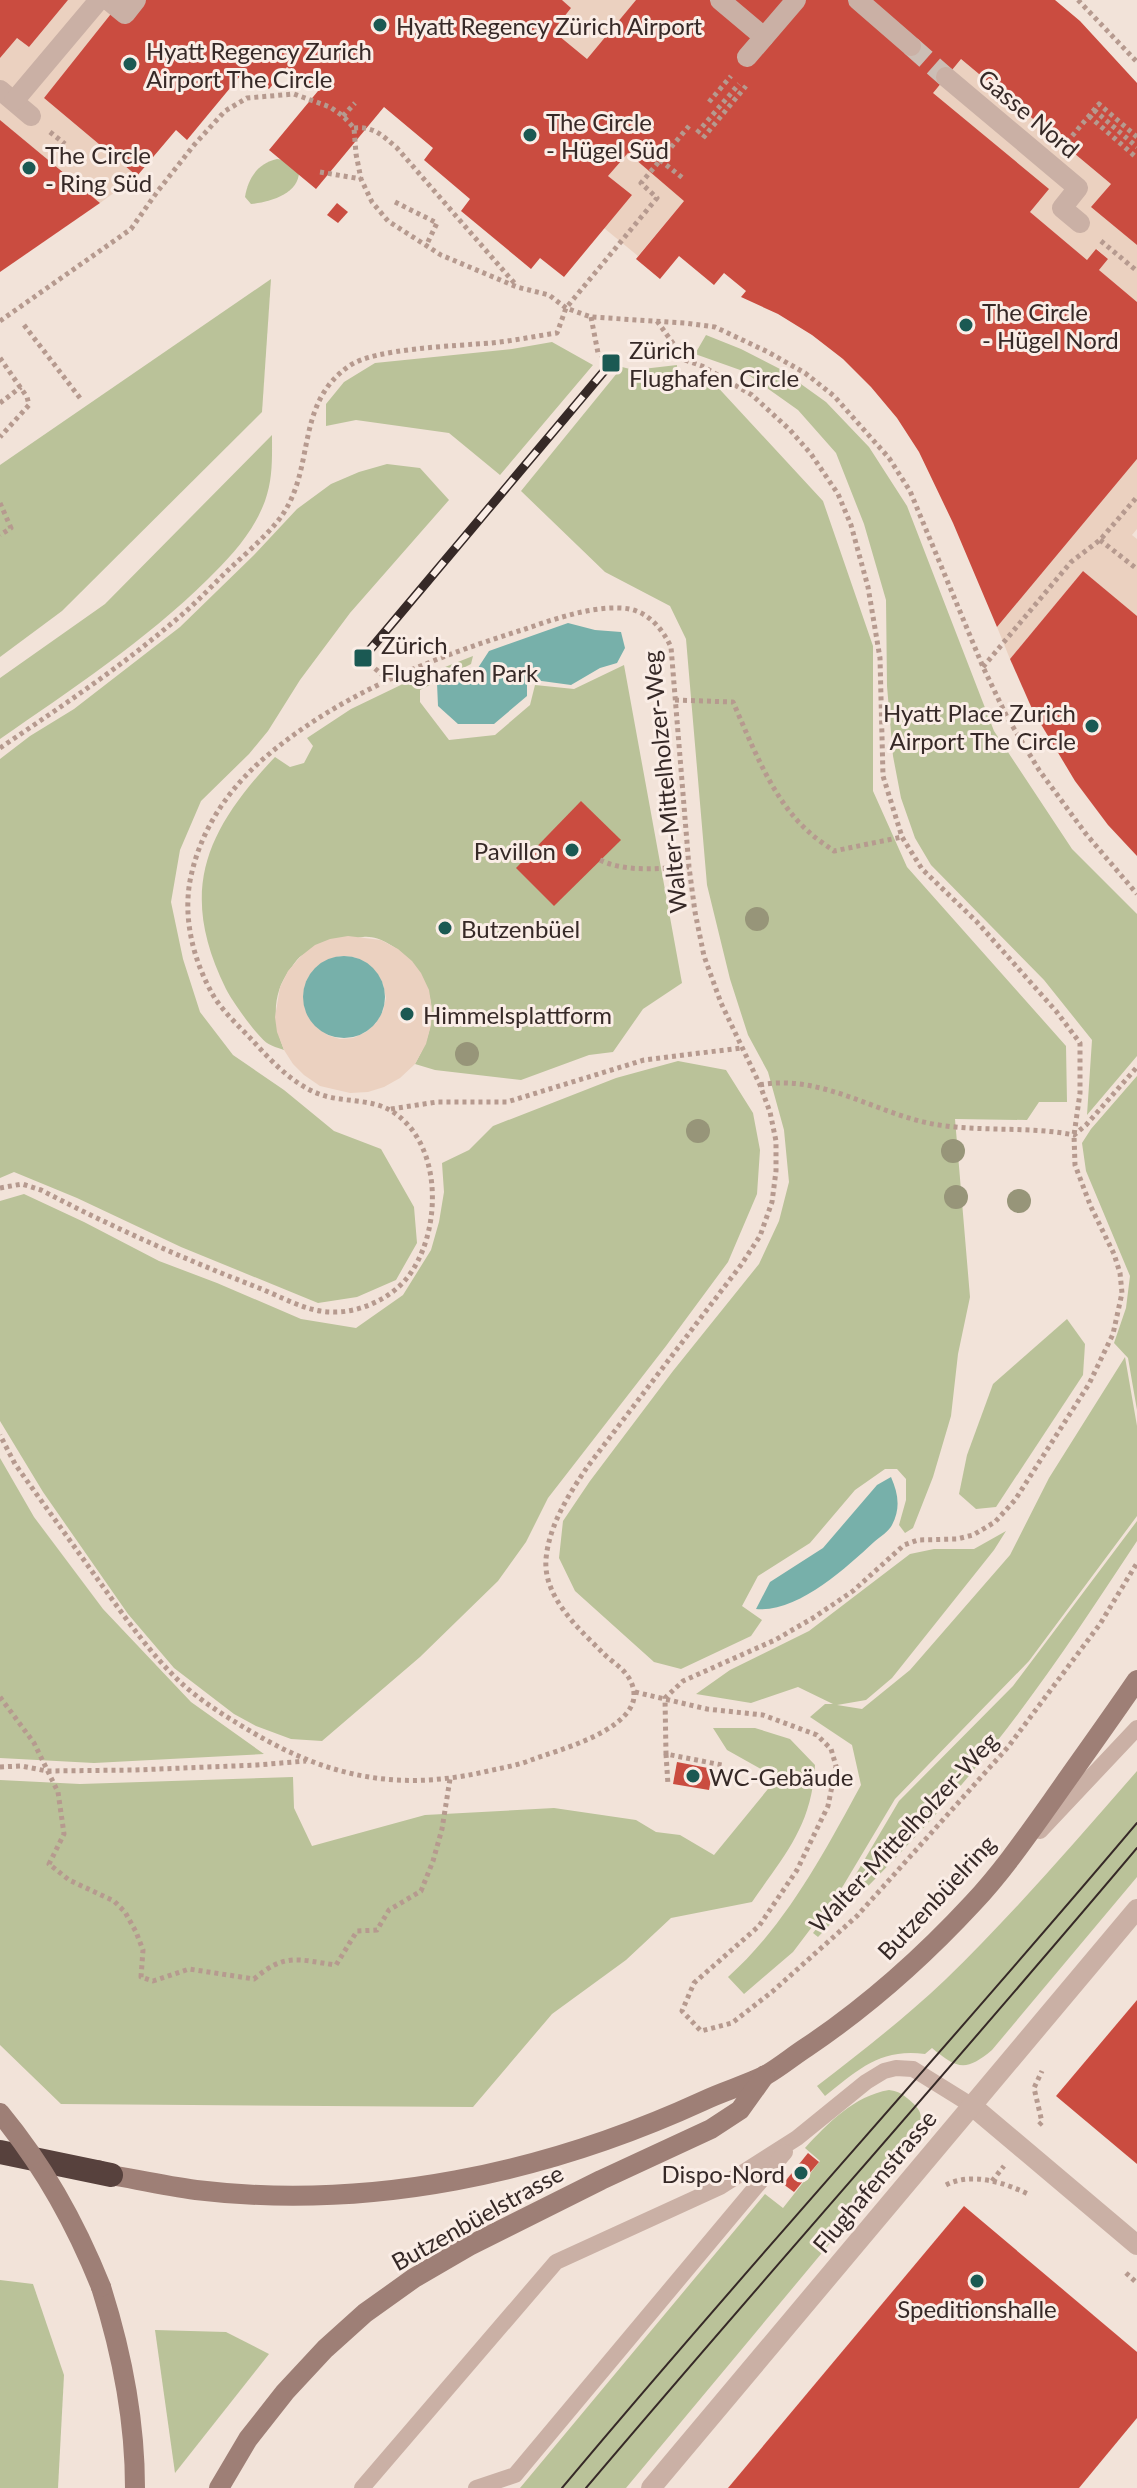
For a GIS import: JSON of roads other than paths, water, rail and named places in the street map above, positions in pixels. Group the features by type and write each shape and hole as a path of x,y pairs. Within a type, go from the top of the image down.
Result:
{"highway":[{"path":"0,2152 111,2175"}],"main road":[{"name":"Butzenbüelring","path":"766,2075 845,2021 899,1976 973,1904 1003,1870 1137,1680"},
{"path":"0,2135 111,2175 196,2190 300,2195 350,2193 445,2183 543,2162 663,2119 766,2075"},
{"name":"Butzenbüelstrasse","path":"219,2488 248,2439 285,2392 325,2349 365,2313 414,2278 469,2246 711,2129 740,2110 766,2075"},
{"path":"0,2113 56,2192 101,2287 130,2403 135,2488"}],"street":[{"path":"31,116 7,96 99,0"},
{"path":"108,0 125,14 136,0"},
{"path":"721,0 764,37"},
{"path":"746,67 764,37 796,0"},
{"path":"858,0 911,46"},
{"name":"Gasse Nord","path":"946,77 1078,188 1062,208 1080,223"},
{"name":"Flughafenstrasse","path":"651,2488 1137,1909"},
{"path":"971,2105 1137,2245"}],"lane":[{"path":"1003,1870 1137,1728"},
{"path":"362,2488 556,2262 720,2187 797,2138 884,2071 906,2067 922,2073 971,2105"},
{"path":"476,2488 515,2475 797,2138"}],"water":[{"path":"568,623 621,632 625,648 617,663 600,668 571,685 527,679 527,696 494,724 458,724 438,706 437,683 476,671 489,651"},
{"path":"344,956 360,959 373,968 382,981 385,997 382,1013 373,1026 360,1035 344,1038 328,1035 315,1026 306,1013 303,997 306,981 315,968 328,959"},
{"path":"891,1477 897,1507 895,1519 887,1532 820,1587 788,1604 756,1609 770,1582 823,1548 877,1485"}],"tunnel":[{"path":"911,46 946,77"}],"tram line":[{"path":"562,2488 1137,1823"},
{"path":"586,2488 1137,1848"}],"railway":[{"path":"363,658 611,363"}],"place":[{"name":"Hyatt Regency Zürich Airport","path":"380,25"},
{"name":"Hyatt Regency Zurich Airport The Circle","path":"130,64"},
{"name":"The Circle - Hügel Süd","path":"530,135"},
{"name":"The Circle - Ring Süd","path":"29,168"},
{"name":"The Circle - Hügel Nord","path":"966,325"},
{"name":"Zürich Flughafen Circle","path":"611,363"},
{"name":"Zürich Flughafen Park","path":"363,658"},
{"name":"Hyatt Place Zurich Airport The Circle","path":"1092,726"},
{"name":"Pavillon","path":"572,850"},
{"name":"Butzenbüel","path":"445,928"},
{"name":"Himmelsplattform","path":"407,1014"},
{"name":"WC-Gebäude","path":"693,1776"},
{"name":"Dispo-Nord","path":"801,2173"},
{"name":"Speditionshalle","path":"977,2281"}]}
